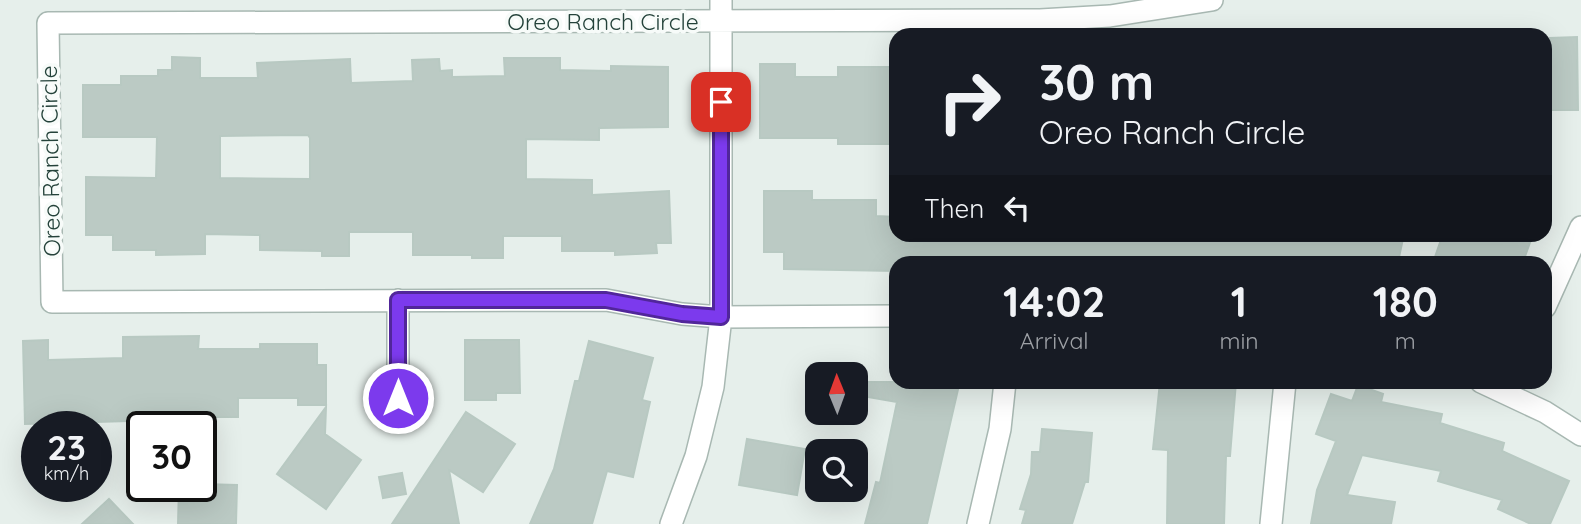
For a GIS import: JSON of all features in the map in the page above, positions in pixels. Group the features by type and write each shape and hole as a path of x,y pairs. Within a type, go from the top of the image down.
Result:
{"street":[{"path":"671,524 696,456 713,387 721,317 721,10 1040,10 1110,16 1212,0"},
{"name":"Oreo Ranch Circle","path":"721,10 48,23 52,302 606,300 682,314 721,317 889,316"},
{"path":"1552,291 1581,227"},
{"path":"398,300 398,398"},
{"path":"978,524 1000,429 1004,389"},
{"path":"1271,524 1283,389"},
{"path":"1512,389 1581,435"}],"building":[{"path":"1577,37 1578,110 1552,110 1552,38"},
{"path":"172,57 200,58 200,78 258,78 257,63 350,59 351,83 413,81 412,60 439,59 440,71 452,70 452,77 505,76 504,58 560,58 560,70 611,71 611,66 668,67 668,127 599,128 599,140 526,139 526,179 592,180 592,195 669,191 671,243 656,243 657,253 615,255 615,251 562,251 562,236 503,236 503,258 472,258 472,255 413,255 413,232 349,232 349,256 322,256 322,251 260,250 260,235 205,234 205,254 156,255 156,250 113,250 113,235 86,235 86,177 156,178 157,137 83,137 83,85 121,85 121,76 158,76 158,70 172,70","holes":["308,135 310,179 220,178 220,136"]},
{"path":"760,64 795,64 795,77 838,77 838,67 889,67 889,144 838,144 838,138 760,138"},
{"path":"764,191 812,191 812,200 876,200 876,216 889,217 889,242 1402,242 1399,256 889,256 889,271 784,269 784,252 764,252"},
{"path":"1440,242 1530,242 1525,256 1435,256"},
{"path":"199,336 198,349 260,349 260,344 317,344 317,365 326,365 326,405 298,405 298,398 238,398 238,417 217,417 217,411 126,411 126,421 112,421 112,411 25,411 23,341 48,340 48,360 123,358 123,337"},
{"path":"465,340 519,340 520,393 496,393 496,400 465,400"},
{"path":"589,341 653,358 642,400 650,402 633,477 607,471 592,524 530,524 554,469 575,381 579,381"},
{"path":"868,382 889,382 889,389 958,389 927,524 865,524 876,482 880,483 897,402 868,397"},
{"path":"1159,389 1235,389 1230,456 1226,456 1224,524 1167,524 1168,450 1153,449"},
{"path":"1356,389 1369,389 1383,394 1381,402 1442,414 1440,423 1504,443 1502,451 1569,481 1550,524 1531,524 1498,509 1502,500 1438,481 1441,471 1362,455 1347,495 1395,502 1391,524 1311,524 1317,490 1336,441 1316,434 1331,394 1352,401"},
{"path":"326,407 325,434 361,460 326,509 277,474"},
{"path":"466,412 515,444 483,492 449,470 459,524 392,524"},
{"path":"1042,429 1092,433 1088,482 1085,482 1072,524 1022,524 1026,510 1020,509 1031,474 1032,452 1040,452"},
{"path":"747,439 805,449 797,495 739,485"},
{"path":"402,473 406,494 383,498 379,477"},
{"path":"217,484 237,485 236,524 178,524 179,502 217,502"},
{"path":"106,502 112,502 133,524 82,524"}],"route":[{"path":"398,398 398,300 606,300 682,314 721,317 721,102"}]}
